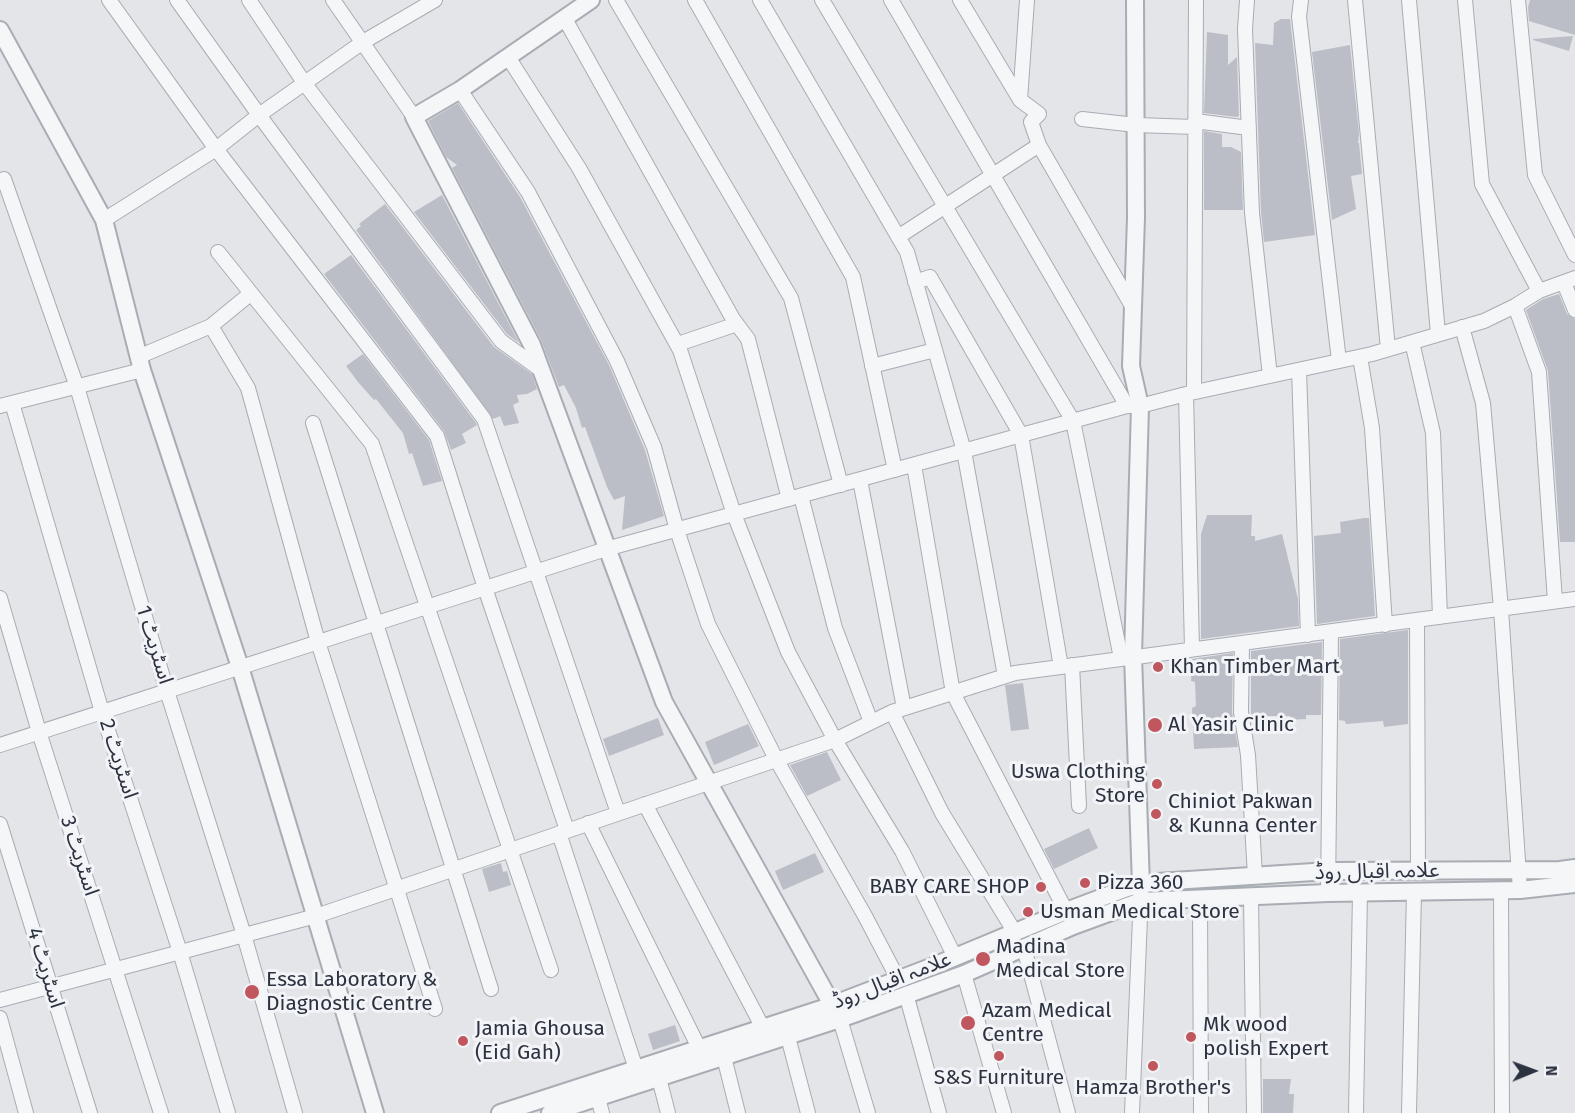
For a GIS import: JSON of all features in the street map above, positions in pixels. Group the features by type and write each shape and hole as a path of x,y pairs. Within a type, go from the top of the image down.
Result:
{"street":[{"path":"109,0 216,148 437,436 636,1069"},
{"path":"177,0 259,115 484,419 618,813"},
{"path":"249,0 305,84 501,341 541,370"},
{"path":"333,0 414,117 532,345 664,702 836,1012 868,1113"},
{"path":"104,220 216,148 363,42 435,0"},
{"path":"616,0 791,298 840,485"},
{"path":"695,0 853,278 895,470"},
{"path":"760,0 907,252 964,451 1005,676"},
{"path":"822,0 1073,421 1127,657"},
{"path":"891,0 992,176 1134,406"},
{"path":"960,0 1020,100 1039,114 1031,122 1039,145 1131,306"},
{"path":"1020,100 1027,0"},
{"path":"1132,1113 1141,893 1127,657 1134,406 1131,306 1136,219 1135,0"},
{"path":"1192,649 1190,393 1196,0"},
{"path":"1247,0 1245,29 1252,213 1270,376"},
{"path":"1300,0 1299,17 1339,361"},
{"path":"1355,0 1388,349"},
{"path":"1409,0 1438,334"},
{"path":"1465,0 1482,184 1539,291"},
{"path":"1518,0 1535,175 1575,255"},
{"path":"414,117 460,90 565,19 583,2"},
{"path":"565,19 737,324 748,339 835,628 871,722"},
{"path":"0,30 104,220 140,363 240,667 375,1113"},
{"path":"508,57 579,168 680,350"},
{"path":"460,90 528,192 617,361 654,447 677,530 708,624 776,759 865,916 902,987 939,1113"},
{"path":"1082,119 1136,125 1195,124 1249,128"},
{"path":"898,237 1039,145"},
{"name":"اسٹریٹ 1","path":"4,179 77,387 244,935 295,1113"},
{"path":"218,252 372,444 550,970"},
{"path":"915,282 930,277 1021,435 1067,666 1079,806"},
{"path":"0,745 606,549 1073,421 1190,393 1360,357 1484,321 1539,291 1569,280 1575,310"},
{"path":"6,405 77,387 140,363 211,326 250,294"},
{"path":"1515,306 1539,372 1555,601"},
{"path":"737,324 678,344 734,514 789,652 835,740 902,852 955,957"},
{"path":"211,326 248,388 318,642 435,1009"},
{"path":"1462,327 1483,403 1501,609 1520,890"},
{"path":"1412,342 1433,433 1440,617"},
{"path":"872,366 935,350"},
{"path":"1360,357 1372,428 1385,625"},
{"path":"1299,370 1308,634"},
{"name":"اسٹریٹ 2","path":"6,405 180,952 228,1113"},
{"path":"313,423 491,989"},
{"path":"914,465 953,693 1066,910"},
{"path":"860,480 898,710 942,813 1014,931"},
{"name":"اسٹریٹ 3","path":"0,598 39,732 161,1113"},
{"path":"0,1000 316,916 835,740 898,710 1005,676 1127,657 1385,625 1575,598"},
{"path":"1417,620 1418,871"},
{"path":"1328,893 1331,632"},
{"path":"1242,643 1241,712 1248,756 1255,876"},
{"path":"645,804 763,1028"},
{"path":"588,823 699,1048"},
{"name":"اسٹریٹ 4","path":"0,824 90,1113"},
{"name":"علامہ اقبال روڈ","path":"550,1113 600,1106 659,1078 788,1037 836,1012 902,987 955,957 1066,910 1141,893 1255,876 1329,871 1560,870 1575,868"},
{"name":"علامہ اقبال روڈ","path":"902,987 964,974 1141,893 1200,900 1328,893 1520,890 1575,884"},
{"path":"1501,890 1502,1113"},
{"path":"1408,1113 1414,892"},
{"path":"1356,1113 1360,893"},
{"path":"1251,897 1254,1113"},
{"path":"1200,900 1202,1113"},
{"path":"1024,948 1068,1113"},
{"path":"964,974 1004,1113"},
{"name":"علامہ اقبال روڈ","path":"500,1113 763,1028 836,1012"},
{"path":"0,1018 26,1113"},
{"path":"788,1037 808,1113"},
{"path":"724,1057 738,1113"},
{"path":"659,1078 668,1113"}],"building":[{"path":"1530,0 1575,0 1575,35 1529,21"},
{"path":"1281,19 1290,19 1315,235 1264,242 1255,43 1273,45 1274,23"},
{"path":"1207,32 1228,35 1228,65 1237,57 1239,116 1237,117 1204,113"},
{"path":"1573,36 1569,51 1533,40 1533,39"},
{"path":"1350,45 1362,174 1351,176 1356,209 1332,220 1312,52"},
{"path":"458,103 520,197 609,365 645,450 664,516 622,530 625,496 614,500 607,487 576,408 564,385 559,387 541,340 452,168 457,165 446,157 428,121"},
{"path":"1204,131 1222,134 1222,147 1231,147 1241,152 1243,210 1204,210"},
{"path":"442,195 519,343 507,334 414,212"},
{"path":"385,204 494,347 532,374 537,389 527,394 517,395 519,402 513,405 519,423 504,426 500,416 493,419 356,230 361,226 359,224"},
{"path":"351,255 476,423 477,425 462,434 466,443 451,450 444,431 324,274"},
{"path":"1559,294 1567,314 1575,319 1575,542 1560,542 1548,371 1526,310 1543,299"},
{"path":"363,354 429,440 442,481 423,486 412,453 409,454 403,433 346,366"},
{"path":"1207,515 1252,515 1251,536 1255,536 1255,541 1282,534 1298,599 1299,626 1201,639 1201,534"},
{"path":"1369,518 1375,616 1317,624 1314,536 1341,533 1340,522"},
{"path":"1408,630 1408,724 1384,727 1383,721 1346,724 1345,721 1339,720 1340,639"},
{"path":"1322,642 1321,715 1306,715 1306,719 1290,720 1290,716 1251,716 1251,651"},
{"path":"1233,653 1232,712 1238,747 1194,749 1192,708 1196,706 1195,682 1191,681 1192,659"},
{"path":"1023,683 1029,729 1011,731 1005,685"},
{"path":"658,718 664,735 609,756 603,739"},
{"path":"748,724 759,746 714,765 705,742"},
{"path":"827,752 841,780 807,796 790,765"},
{"path":"1089,828 1098,848 1054,869 1044,849"},
{"path":"815,853 824,872 783,890 775,871"},
{"path":"501,863 503,872 507,871 511,885 489,892 482,869"},
{"path":"675,1025 680,1041 653,1050 648,1034"},
{"path":"1263,1079 1291,1079 1289,1094 1294,1094 1293,1113 1263,1113"}],"place":[{"name":"Khan Timber Mart","path":"1158,667"},
{"name":"Al Yasir Clinic","path":"1155,725"},
{"name":"Uswa Clothing Store","path":"1157,784"},
{"name":"Chiniot Pakwan & Kunna Center","path":"1156,814"},
{"name":"Pizza 360","path":"1085,883"},
{"name":"BABY CARE SHOP","path":"1041,887"},
{"name":"Usman Medical Store","path":"1028,912"},
{"name":"Madina Medical Store","path":"983,959"},
{"name":"Essa Laboratory & Diagnostic Centre","path":"252,992"},
{"name":"Azam Medical Centre","path":"968,1023"},
{"name":"Mk wood polish Expert","path":"1191,1037"},
{"name":"Jamia Ghousa (Eid Gah)","path":"463,1041"},
{"name":"S&S Furniture","path":"999,1056"},
{"name":"Hamza Brother's","path":"1153,1066"}]}
